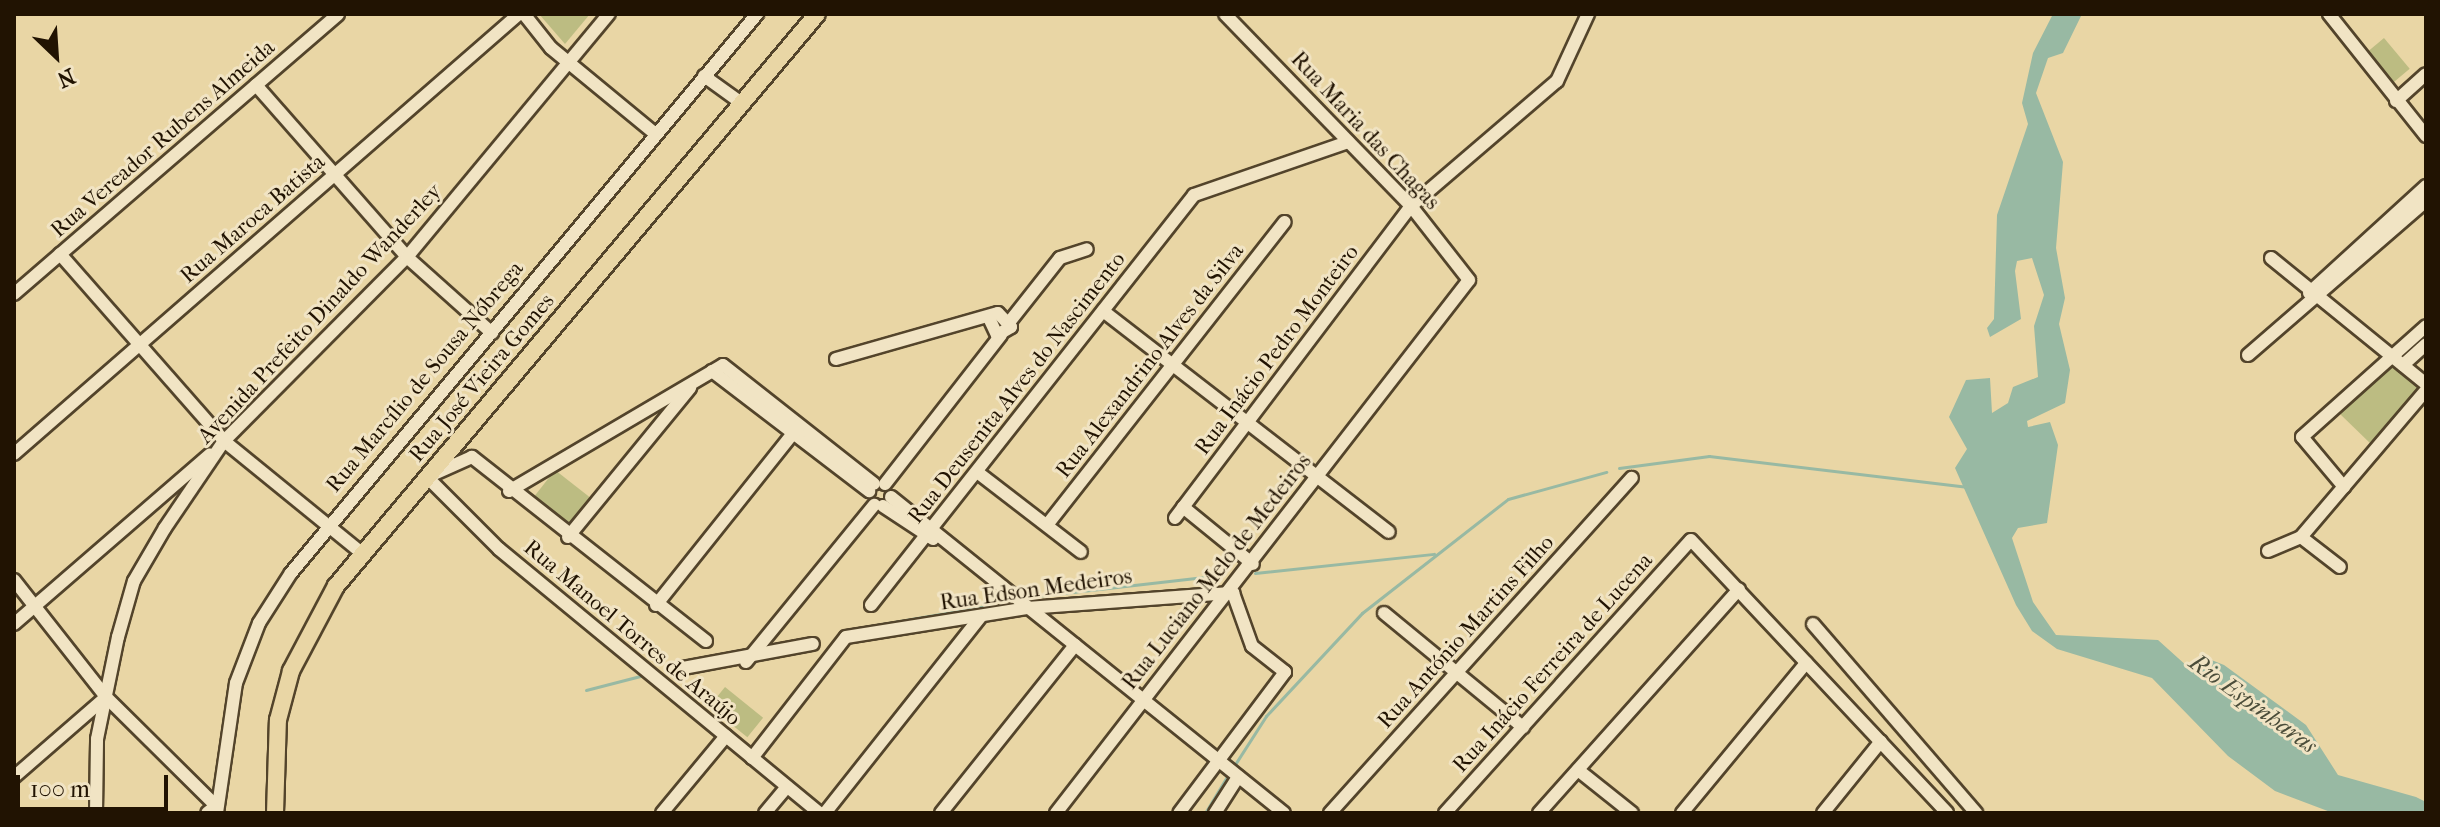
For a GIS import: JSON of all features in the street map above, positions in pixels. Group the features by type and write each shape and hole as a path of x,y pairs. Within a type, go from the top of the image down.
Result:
{"main road":[{"name":"Rua José Vieira Gomes","path":"275,813 275,749 291,671 362,553 744,105 817,14"}],"street":[{"name":"Rua Vereador Rubens Almeida","path":"14,294 338,14"},
{"path":"522,14 569,62 654,133"},
{"name":"Rua Maroca Batista","path":"14,454 522,14"},
{"name":"Avenida Prefeito Dinaldo Wanderley","path":"96,813 106,697 134,581 224,441 407,257 609,14"},
{"name":"Rua Marcílio de Sousa Nóbrega","path":"213,811 236,683 259,623 324,527 492,333 654,133 757,14"},
{"name":"Rua Maria das Chagas","path":"1225,14 1411,206 1469,280"},
{"name":"Rua Inácio Pedro Monteiro","path":"1253,564 1179,512 1411,206 1557,81 1588,14"},
{"path":"2329,14 2426,136"},
{"path":"2396,101 2426,74"},
{"path":"704,76 744,105"},
{"path":"256,85 331,177 407,257 492,333"},
{"name":"Rua Deusenita Alves do Nascimento","path":"871,605 1194,195 1348,142"},
{"path":"2248,355 2426,186"},
{"path":"2317,289 2426,201"},
{"name":"Rua Alexandrino Alves da Silva","path":"1047,525 1285,222"},
{"path":"876,486 1001,335 1060,258 1087,249"},
{"path":"60,254 224,441 324,527 362,553"},
{"path":"2268,551 2301,537 2426,387 2317,289 2271,258"},
{"name":"Rua Luciano Melo de Medeiros","path":"1056,813 1141,703 1233,593 1315,478 1469,280"},
{"path":"1103,311 1247,420 1315,478 1389,532"},
{"path":"836,359 990,320 998,313 1011,320"},
{"path":"990,320 1001,335"},
{"path":"2344,487 2302,437 2426,326"},
{"path":"2403,365 2426,344"},
{"path":"509,491 712,371 876,486 883,503 941,541 1075,645 1141,703 1284,813"},
{"path":"568,537 698,379"},
{"path":"656,605 796,430"},
{"path":"14,624 224,441"},
{"path":"427,477 472,457 509,491 706,641"},
{"path":"977,472 1081,552"},
{"name":"Rua Manoel Torres de Araújo","path":"427,477 499,549 822,813"},
{"name":"Rua António Martins Filho","path":"1330,813 1632,478"},
{"path":"876,486 883,503"},
{"path":"746,662 883,503"},
{"path":"2301,537 2340,567"},
{"name":"Rua Inácio Ferreira de Lucena","path":"1445,813 1691,540 1739,589"},
{"path":"14,580 106,697 213,811"},
{"path":"1539,813 1739,589 1947,813"},
{"path":"1179,813 1285,672 1252,646 1233,593"},
{"name":"Rua Edson Medeiros","path":"752,758 846,637 1027,608 1233,593"},
{"path":"1384,613 1523,727"},
{"path":"822,813 981,616"},
{"path":"1813,624 1976,813"},
{"path":"683,668 746,662 813,644"},
{"path":"941,813 1075,645"},
{"path":"1682,813 1806,663"},
{"path":"14,777 106,697"},
{"path":"662,813 726,736"},
{"path":"1823,813 1881,741"},
{"path":"1578,770 1632,813"},
{"path":"1215,813 1236,775"},
{"path":"765,813 787,787"}],"green space":[{"path":"539,14 590,14 565,44"},
{"path":"2384,38 2410,69 2394,82 2368,51"},
{"path":"2393,365 2421,390 2372,445 2340,414"},
{"path":"555,470 592,499 570,527 533,498"},
{"path":"725,687 763,718 747,737 709,706"}],"water":[{"name":"Rio Espinharas","path":"2053,14 2082,14 2063,53 2048,58 2036,93 2063,162 2056,248 2065,298 2059,324 2070,370 2065,403 2027,421 2028,427 2050,422 2058,445 2047,523 2018,528 2012,538 2033,602 2056,635 2158,640 2188,667 2204,657 2224,665 2306,725 2338,775 2416,797 2426,802 2426,813 2333,813 2275,791 2228,756 2152,678 2057,649 2032,631 2016,605 1955,468 1967,449 1949,417 1966,380 1990,378 1992,413 2008,403 2013,387 2038,377 2034,326 2044,295 2032,258 2017,261 2015,271 2021,319 1990,337 1987,328 1994,319 1997,215 2028,124 2022,103 2033,53"}],"waterway":[{"path":"1619,468 1709,456 1968,487"},
{"path":"1232,769 1266,716 1362,613 1508,499 1606,472"},
{"path":"1255,573 1434,554"},
{"path":"1029,597 1222,575"},
{"path":"859,628 992,605"},
{"path":"586,690 640,676"},
{"path":"1205,813 1228,775"}]}
